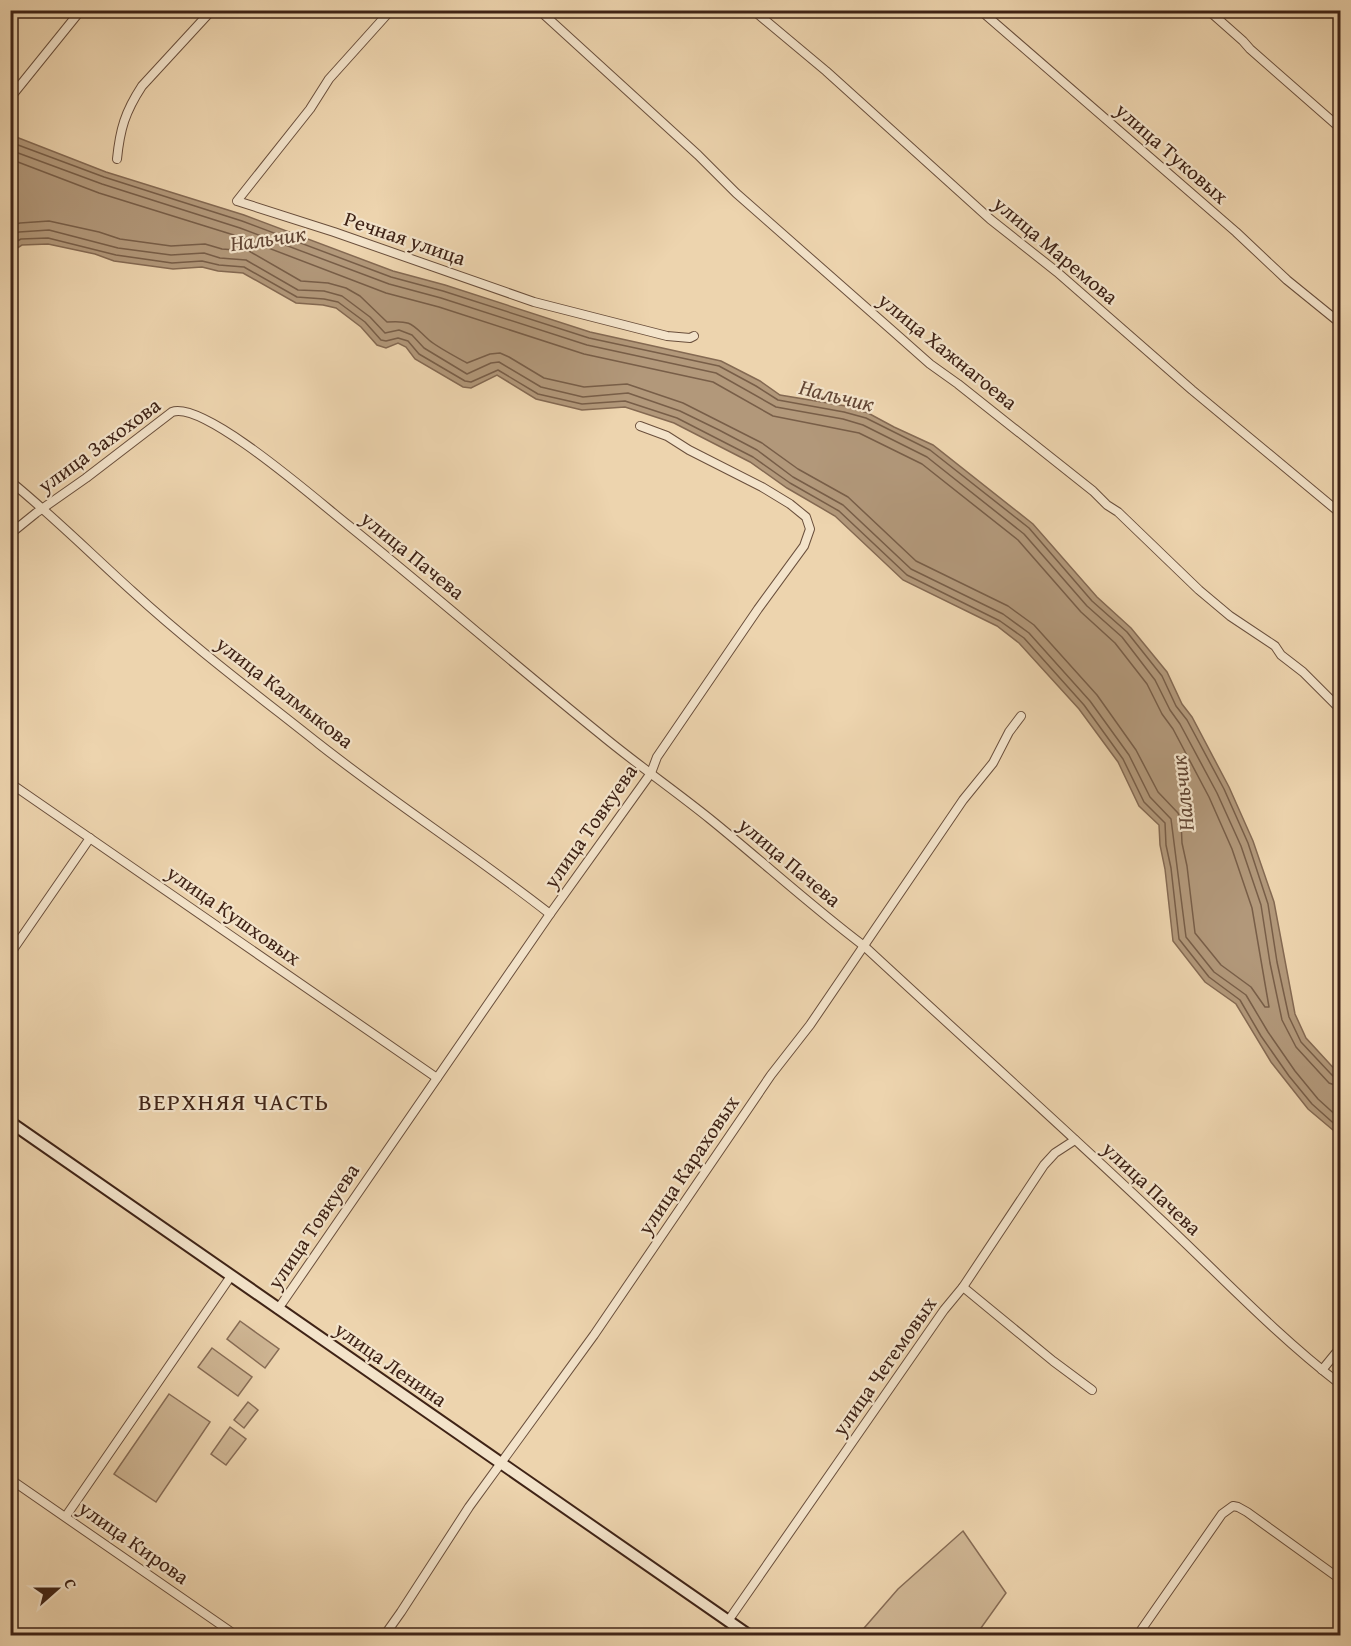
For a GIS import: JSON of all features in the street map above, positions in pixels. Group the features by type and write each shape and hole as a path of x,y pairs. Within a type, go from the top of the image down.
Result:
{"street":[{"path":"10,98 81,10"},
{"path":"117,159 123,121 142,86 212,10"},
{"name":"Речная улица","path":"391,10 329,79 310,108 237,201 314,225 534,302 647,329 667,336 690,338 694,336"},
{"name":"улица Хажнагоева","path":"539,10 698,155 736,193 930,364 1094,491 1222,610 1275,646 1281,655 1303,672 1341,709"},
{"name":"улица Маремова","path":"753,10 826,71 990,219 1057,272 1341,513"},
{"name":"улица Туковых","path":"980,10 1287,279 1341,323"},
{"path":"1208,10 1250,50 1341,128"},
{"name":"улица Захохова","path":"10,534 172,412 182,410"},
{"name":"улица Пачева","path":"182,410 209,420 251,448 407,573 601,735 864,946 1160,1218 1240,1298 1341,1384"},
{"name":"улица Товкуева","path":"278,1309 550,914 651,773 657,757 804,546 810,529 806,517 790,504 667,436 640,426"},
{"name":"улица Калмыкова","path":"10,481 43,508 133,592 321,745 550,914"},
{"name":"улица Караховых","path":"384,1635 469,1507 594,1335 771,1075 810,1025 963,800 993,763 1009,732 1021,716"},
{"name":"улица Кушховых","path":"10,783 437,1077"},
{"path":"10,954 90,838"},
{"name":"улица Ленина","path":"10,1122 750,1635"},
{"name":"улица Чегемовых","path":"728,1621 944,1310 963,1287 1044,1165 1054,1153 1075,1140"},
{"name":"улица Товкуева","path":"66,1516 231,1276"},
{"path":"963,1287 1092,1390"},
{"path":"1322,1370 1341,1348"},
{"name":"улица Кирова","path":"10,1479 237,1635"},
{"path":"1137,1635 1222,1514 1233,1506 1238,1506 1341,1579"}],"shaded area":[{"path":"240,1321 279,1349 265,1368 227,1339"},
{"path":"212,1348 252,1377 238,1396 198,1367"},
{"path":"169,1394 210,1422 156,1502 114,1474"},
{"path":"248,1402 258,1410 244,1428 234,1420"},
{"path":"230,1427 246,1439 226,1465 211,1454"},
{"path":"963,1531 1006,1593 981,1628 973,1635 858,1635 898,1589"}],"water":[{"name":"Нальчик","path":"11,135 106,172 244,215 393,271 445,285 590,332 721,361 760,381 780,395 846,406 868,413 933,445 1033,524 1097,597 1131,628 1167,672 1182,704 1192,717 1229,787 1253,841 1274,902 1295,1014 1306,1038 1340,1075 1340,1136 1308,1109 1271,1062 1236,1004 1205,982 1173,941 1159,825 1139,806 1118,762 1079,709 1019,643 997,626 903,580 835,516 787,488 750,462 674,423 625,407 582,410 536,399 497,375 471,388 463,387 415,359 406,347 398,343 386,348 377,345 361,327 336,308 296,303 243,273 202,267 173,269 114,261 95,254 48,244 22,245 11,252"}],"district":[{"name":"ВЕРХНЯЯ ЧАСТЬ","path":"234,1101"}]}
